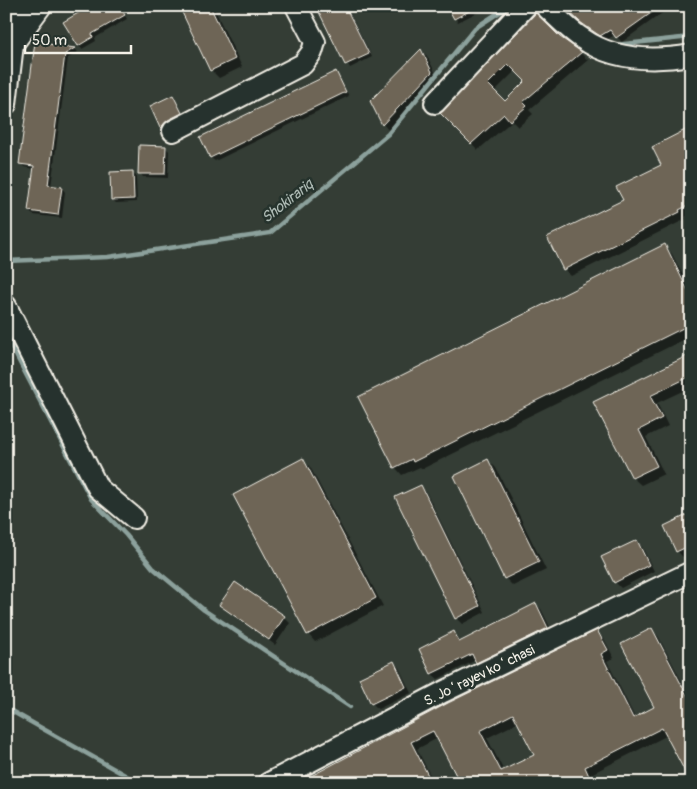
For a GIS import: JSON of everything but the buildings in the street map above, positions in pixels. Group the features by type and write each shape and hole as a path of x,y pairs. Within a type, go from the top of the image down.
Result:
{"street":[{"path":"6,104 17,6"},
{"path":"13,44 41,6"},
{"path":"173,131 303,64 312,52 315,42 296,6"},
{"path":"545,6 583,39 604,51 662,60 691,55"},
{"path":"435,103 518,9"},
{"path":"6,306 98,488 134,518"},
{"name":"S. Joʻrayev koʻchasi","path":"268,783 443,692 691,572"}],"waterway":[{"name":"Shokirariq","path":"6,261 108,257 270,233 388,134 475,28 509,6"},
{"name":"Shokirariq","path":"615,45 691,37"},
{"path":"6,336 91,499 126,535 153,568 204,610 350,707"},
{"path":"6,708 139,783"}]}
